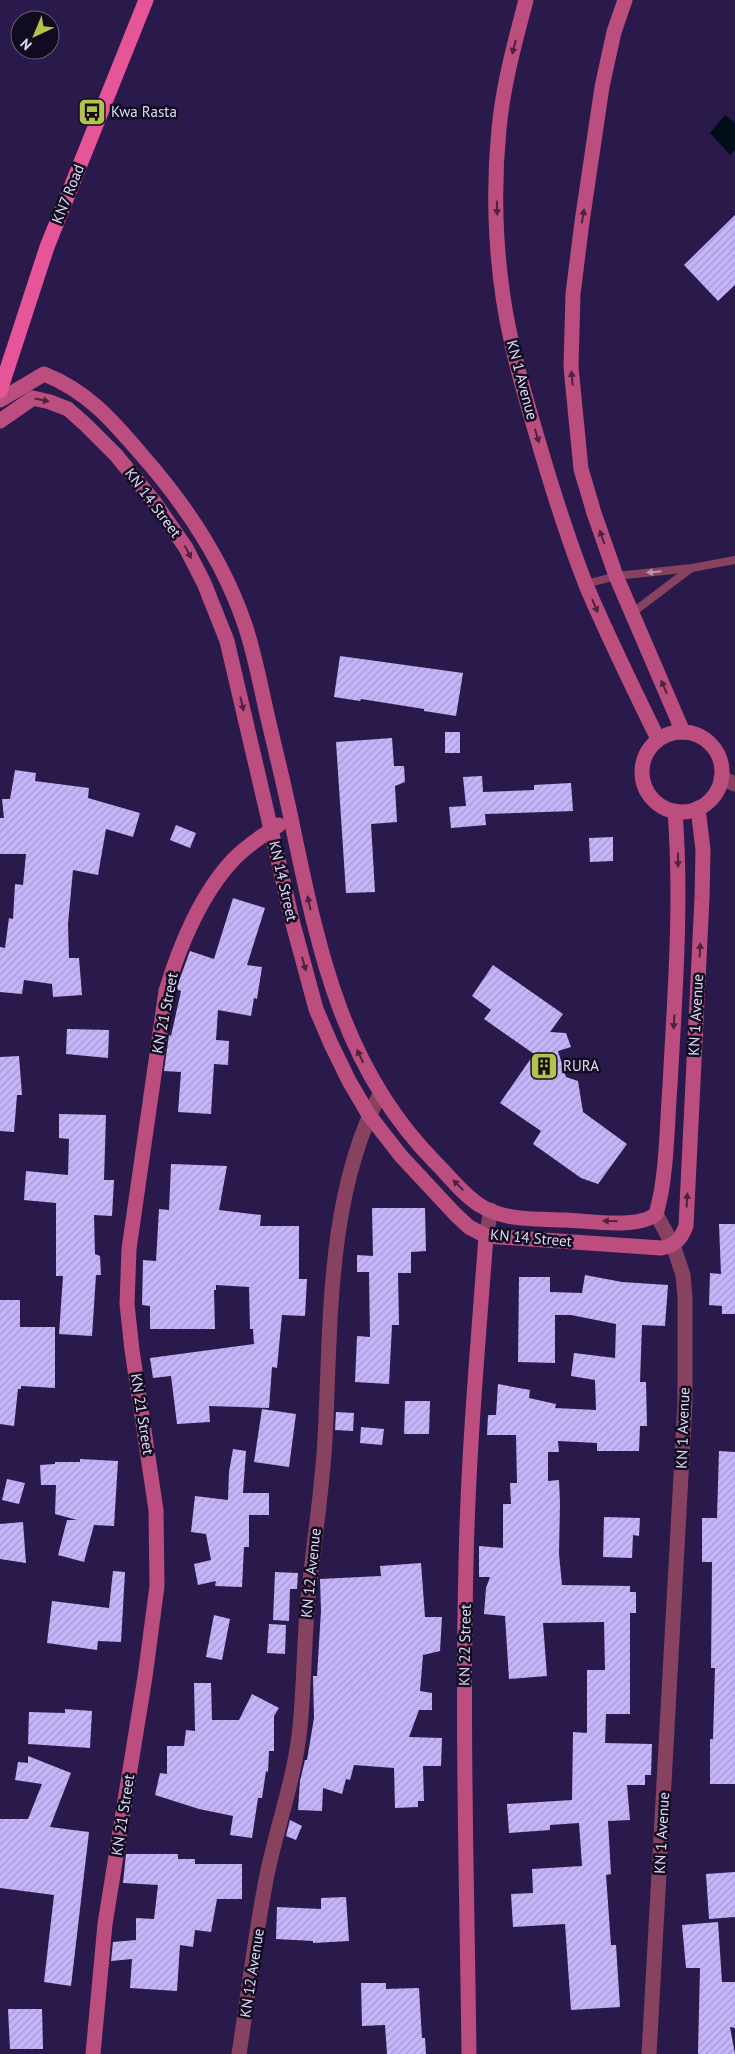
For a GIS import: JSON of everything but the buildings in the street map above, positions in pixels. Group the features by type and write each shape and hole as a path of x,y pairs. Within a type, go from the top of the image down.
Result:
{"main road":[{"name":"KN7 Road","path":"0,391 47,247 146,0"}],"street":[{"name":"KN 1 Avenue","path":"526,0 505,86 499,128 497,179 498,246 505,306 522,385 563,524 606,630 658,739"},
{"path":"625,0 614,32 602,87 573,294 571,358 581,469 594,513 616,576 683,732"},
{"name":"KN 14 Street","path":"0,400 44,374 77,390 128,438 202,532 222,568 246,627 291,818 311,916 335,997 347,1029 380,1094 417,1144 465,1193 481,1206 500,1214 519,1218 630,1222 645,1221 656,1214"},
{"name":"KN 14 Street","path":"0,421 33,398 68,409 116,455 173,527 204,583 227,641 293,924 316,1008 349,1081 369,1115 401,1156 455,1214 469,1227 486,1236 661,1248 673,1244"},
{"path":"683,732 696,734 708,741 717,752 728,781 709,801 698,808 675,811 664,807 653,799 646,788 642,775 643,762 649,749 658,739 670,733 683,732"},
{"name":"KN 1 Avenue","path":"649,2054 685,1403 684,1290 679,1259 673,1244 678,1240 686,1226 704,850 698,808"},
{"name":"KN 1 Avenue","path":"656,1214 663,1177 676,982 679,910 675,811"},
{"name":"KN 21 Street","path":"92,2054 105,1924 146,1678 157,1586 156,1510 127,1304 129,1249 166,992 176,960 200,910 215,885 233,860 291,818"},
{"name":"KN 12 Avenue","path":"240,2054 266,1880 293,1775 300,1728 308,1610 324,1447 328,1344 343,1205 348,1180 369,1115 380,1094"},
{"path":"486,1236 491,1210"},
{"path":"656,1214 673,1244"},
{"name":"KN 22 Street","path":"469,2054 464,1714 466,1563 473,1411 486,1236"}],"lane":[{"path":"586,584 616,576 692,568 735,560"},
{"path":"632,613 692,568"}],"shaded area":[{"path":"725,115 735,123 735,150 730,155 710,133"}],"place":[{"name":"Kwa Rasta","path":"92,112"},
{"name":"RURA","path":"544,1066"}]}
